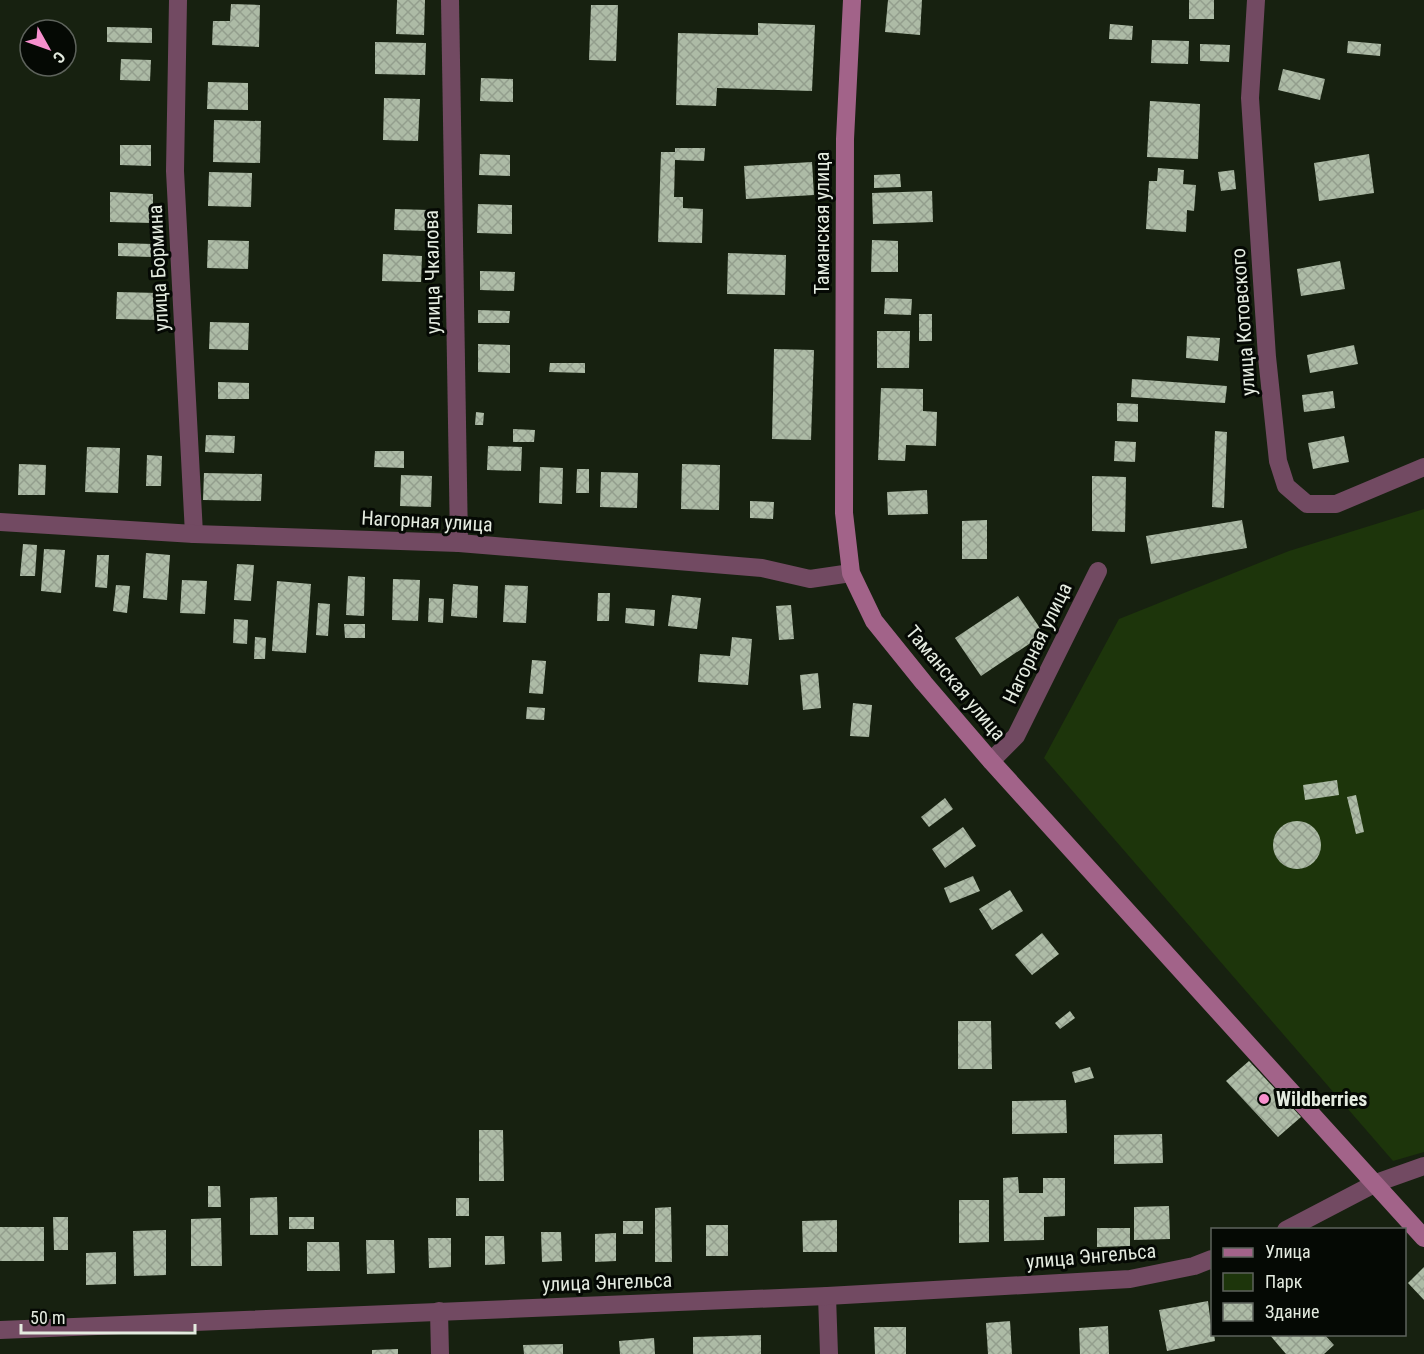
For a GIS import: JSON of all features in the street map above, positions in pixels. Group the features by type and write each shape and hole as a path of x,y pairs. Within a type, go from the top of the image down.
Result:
{"street":[{"name":"улица Бормина","path":"178,0 175,171 194,534"},
{"name":"улица Чкалова","path":"450,0 459,543"},
{"name":"Таманская улица","path":"852,0 844,139 844,513 850,573 874,621 924,683 1424,1238"},
{"name":"улица Котовского","path":"1256,0 1250,98 1268,369 1278,461 1286,486 1307,504 1336,504 1424,466"},
{"name":"Нагорная улица","path":"0,522 194,534 459,543 762,568 810,579 850,573"},
{"name":"Нагорная улица","path":"992,761 1016,736 1098,571"},
{"path":"1290,1228 1376,1183 1424,1166"},
{"name":"улица Энгельса","path":"0,1330 827,1296 1130,1279 1194,1266 1211,1259"},
{"path":"827,1296 829,1354"},
{"path":"439,1311 440,1354"}],"green space":[{"path":"1424,509 1424,1152 1393,1161 1044,758 1119,619 1289,551"}],"building":[{"path":"397,0 425,0 424,35 396,34"},
{"path":"888,0 922,0 920,35 885,32"},
{"path":"1189,0 1214,0 1214,19 1189,19"},
{"path":"231,4 260,5 259,47 212,45 213,21 230,21"},
{"path":"591,5 618,5 616,61 589,60"},
{"path":"758,23 815,25 812,91 717,88 716,106 676,105 678,33 758,35"},
{"path":"1110,24 1133,26 1132,40 1109,39"},
{"path":"107,27 152,28 152,43 107,42"},
{"path":"1152,40 1189,41 1188,64 1151,63"},
{"path":"1348,41 1381,44 1380,56 1347,53"},
{"path":"375,42 426,43 425,75 375,74"},
{"path":"1200,44 1230,45 1229,62 1200,61"},
{"path":"121,59 151,60 150,81 120,80"},
{"path":"1283,69 1325,79 1320,100 1278,90"},
{"path":"481,78 513,79 513,102 480,101"},
{"path":"208,82 248,83 248,110 207,109"},
{"path":"384,98 420,99 418,141 383,140"},
{"path":"1150,101 1200,104 1198,159 1147,157"},
{"path":"214,120 261,121 260,163 213,162"},
{"path":"120,145 151,145 151,166 120,165"},
{"path":"675,148 705,148 704,161 675,160 674,197 683,197 683,208 703,209 702,243 658,242 661,152 675,152"},
{"path":"480,154 510,155 510,176 479,175"},
{"path":"1369,154 1374,193 1319,201 1314,163"},
{"path":"812,162 814,195 746,199 744,166"},
{"path":"1158,168 1184,170 1183,184 1196,185 1194,211 1187,210 1186,232 1146,229 1149,181 1157,181"},
{"path":"1234,170 1236,189 1221,191 1218,172"},
{"path":"209,172 252,173 251,207 208,206"},
{"path":"900,174 901,187 874,188 874,175"},
{"path":"932,191 933,222 873,224 872,193"},
{"path":"110,192 153,194 153,223 110,222"},
{"path":"478,204 512,205 512,234 477,233"},
{"path":"395,209 429,210 429,231 394,230"},
{"path":"208,240 249,241 248,269 207,268"},
{"path":"872,240 898,241 898,272 871,272"},
{"path":"118,243 153,244 152,257 118,256"},
{"path":"728,253 786,255 785,295 727,294"},
{"path":"383,254 422,256 421,282 382,281"},
{"path":"1340,261 1345,289 1301,296 1297,269"},
{"path":"480,271 515,272 514,291 480,290"},
{"path":"117,292 159,293 158,320 116,319"},
{"path":"885,298 912,299 911,315 884,314"},
{"path":"478,310 510,311 509,323 478,323"},
{"path":"919,314 932,314 932,341 919,341"},
{"path":"210,322 249,323 248,350 209,349"},
{"path":"877,331 910,331 909,368 877,368"},
{"path":"1187,336 1220,338 1218,361 1186,358"},
{"path":"478,344 510,345 510,373 478,372"},
{"path":"1354,345 1358,364 1310,373 1307,355"},
{"path":"774,349 814,350 811,440 772,439"},
{"path":"550,363 585,363 585,373 549,372"},
{"path":"1132,379 1227,386 1225,403 1131,397"},
{"path":"218,382 249,383 249,399 218,399"},
{"path":"881,388 923,389 923,411 937,412 936,446 906,445 905,461 878,460"},
{"path":"1333,391 1335,408 1304,412 1302,395"},
{"path":"1117,403 1138,404 1138,422 1117,421"},
{"path":"476,412 484,413 483,425 475,425"},
{"path":"513,429 535,430 534,442 513,442"},
{"path":"1215,431 1227,432 1224,508 1212,507"},
{"path":"206,435 235,436 234,453 205,452"},
{"path":"1344,436 1349,462 1313,469 1308,443"},
{"path":"1115,441 1136,442 1135,462 1114,461"},
{"path":"488,446 522,447 521,471 487,470"},
{"path":"87,447 120,448 118,493 85,492"},
{"path":"375,451 404,451 404,468 374,467"},
{"path":"147,455 162,456 161,486 146,486"},
{"path":"19,464 46,465 45,495 18,495"},
{"path":"682,464 720,465 719,510 681,509"},
{"path":"540,467 563,468 562,504 539,503"},
{"path":"577,469 589,469 589,493 576,493"},
{"path":"601,472 638,473 637,508 600,507"},
{"path":"204,473 262,474 261,501 203,500"},
{"path":"401,475 432,476 431,507 400,506"},
{"path":"1092,476 1126,477 1125,532 1092,531"},
{"path":"927,490 928,514 888,515 887,492"},
{"path":"750,501 774,502 773,519 750,518"},
{"path":"987,520 987,559 962,559 962,521"},
{"path":"1242,520 1247,548 1151,564 1146,536"},
{"path":"23,544 37,545 35,576 20,576"},
{"path":"44,549 65,550 61,593 41,591"},
{"path":"146,553 170,555 167,600 143,598"},
{"path":"97,555 109,555 107,588 95,587"},
{"path":"237,564 254,565 251,601 234,600"},
{"path":"348,576 365,577 364,616 346,615"},
{"path":"393,579 420,580 418,621 392,620"},
{"path":"182,580 207,581 205,614 180,613"},
{"path":"277,581 311,584 306,653 272,651"},
{"path":"453,584 478,586 477,618 451,616"},
{"path":"116,585 130,586 127,613 113,611"},
{"path":"505,585 528,586 526,623 503,622"},
{"path":"598,593 610,593 609,621 597,621"},
{"path":"672,595 701,598 697,629 668,626"},
{"path":"1018,596 1044,634 981,676 955,638"},
{"path":"429,598 444,599 443,623 428,622"},
{"path":"318,603 330,604 328,636 316,635"},
{"path":"791,605 794,639 779,640 776,606"},
{"path":"626,608 655,610 654,626 625,623"},
{"path":"234,619 248,620 247,644 233,643"},
{"path":"344,624 365,624 365,638 345,638"},
{"path":"255,637 266,638 265,659 254,659"},
{"path":"732,637 752,639 748,685 698,682 700,654 730,656"},
{"path":"532,660 546,661 543,694 529,693"},
{"path":"818,673 821,708 803,710 800,675"},
{"path":"853,703 872,705 869,737 850,736"},
{"path":"527,707 545,708 544,720 526,719"},
{"path":"1337,780 1339,795 1305,800 1303,785"},
{"path":"1356,795 1364,832 1356,834 1347,797"},
{"path":"945,798 953,809 929,827 921,817"},
{"path":"1297,821 1314,828 1321,845 1314,862 1297,869 1280,862 1273,845 1280,828"},
{"path":"963,827 976,846 945,868 932,849"},
{"path":"973,876 980,891 950,903 944,888"},
{"path":"1010,890 1023,911 992,930 979,909"},
{"path":"1042,933 1059,954 1032,975 1015,955"},
{"path":"1070,1011 1075,1018 1060,1029 1055,1023"},
{"path":"958,1021 991,1021 992,1069 958,1069"},
{"name":"Wildberries","path":"1249,1061 1301,1117 1278,1137 1226,1081"},
{"path":"1090,1067 1094,1078 1075,1083 1072,1072"},
{"path":"1066,1100 1067,1133 1012,1134 1012,1101"},
{"path":"479,1130 503,1130 504,1181 479,1181"},
{"path":"1162,1134 1163,1163 1114,1164 1114,1135"},
{"path":"1018,1177 1019,1193 1043,1193 1043,1178 1065,1178 1065,1216 1044,1217 1044,1240 1004,1241 1003,1178"},
{"path":"208,1186 220,1186 221,1207 208,1207"},
{"path":"277,1197 278,1235 250,1235 250,1198"},
{"path":"456,1198 469,1198 469,1216 456,1216"},
{"path":"959,1200 989,1200 989,1242 959,1243"},
{"path":"1169,1206 1170,1239 1134,1240 1134,1207"},
{"path":"671,1207 672,1262 655,1262 655,1208"},
{"path":"53,1217 68,1217 68,1250 54,1250"},
{"path":"289,1217 314,1217 314,1229 289,1229"},
{"path":"221,1218 222,1266 191,1266 191,1219"},
{"path":"837,1220 837,1252 803,1252 802,1221"},
{"path":"623,1221 643,1221 643,1234 623,1234"},
{"path":"706,1225 728,1225 728,1256 706,1256"},
{"path":"0,1227 44,1227 44,1261 0,1261"},
{"path":"1097,1228 1130,1228 1130,1246 1097,1247"},
{"path":"166,1230 166,1275 134,1276 133,1231"},
{"path":"541,1232 561,1232 562,1261 542,1262"},
{"path":"616,1233 616,1261 595,1262 595,1234"},
{"path":"485,1236 504,1236 505,1264 485,1265"},
{"path":"428,1238 451,1238 451,1267 429,1268"},
{"path":"366,1240 394,1240 395,1273 367,1274"},
{"path":"307,1242 339,1242 340,1271 307,1271"},
{"path":"116,1252 116,1284 86,1285 86,1253"},
{"path":"1424,1267 1424,1300 1408,1283"},
{"path":"1208,1301 1211,1336 1214,1336 1215,1341 1167,1351 1159,1310"},
{"path":"1010,1321 1012,1354 988,1354 986,1323"},
{"path":"1108,1326 1109,1354 1080,1354 1079,1328"},
{"path":"874,1327 906,1327 906,1354 875,1354"},
{"path":"761,1335 761,1354 693,1354 693,1337"},
{"path":"1271,1336 1326,1336 1334,1345 1324,1354 1286,1354"},
{"path":"654,1338 655,1354 620,1354 619,1341"},
{"path":"563,1344 563,1354 524,1354 523,1345"},
{"path":"398,1349 398,1354 372,1354 372,1350"}],"place":[{"name":"Wildberries","path":"1264,1099"}]}
